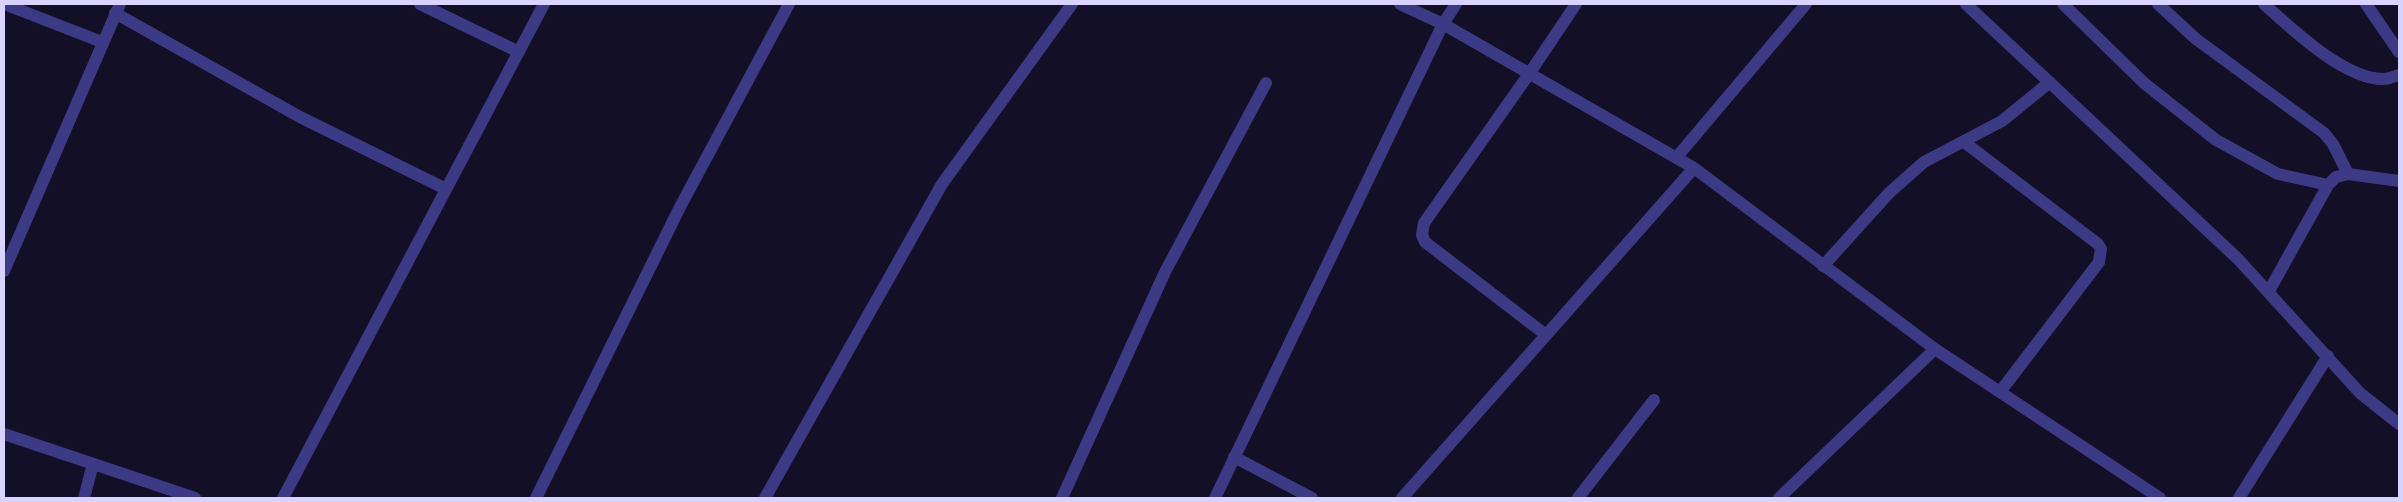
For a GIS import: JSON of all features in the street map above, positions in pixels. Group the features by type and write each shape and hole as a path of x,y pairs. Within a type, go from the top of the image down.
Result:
{"street":[{"path":"4,4 102,42"},
{"path":"420,4 519,52"},
{"path":"283,498 544,4"},
{"path":"536,498 680,207 789,4"},
{"path":"765,498 942,184 1072,4"},
{"path":"1400,4 1443,24 1694,168 1935,349 2160,498"},
{"path":"1215,498 1443,24 1456,4"},
{"path":"1546,335 1425,242 1422,235 1424,223 1530,74 1576,4"},
{"path":"1676,158 1806,4"},
{"path":"1966,4 2238,258 2360,393 2399,424"},
{"path":"2063,4 2144,83 2216,140 2278,174 2328,185"},
{"path":"2158,4 2196,39 2324,133 2333,144 2348,174"},
{"path":"2264,4 2337,65 2361,74 2384,79 2399,75"},
{"path":"2366,4 2399,52"},
{"path":"4,271 117,8 300,117 446,189"},
{"path":"1824,266 1889,193 1924,162 2002,121 2050,82"},
{"path":"1062,498 1166,272 1266,84"},
{"path":"1964,142 2098,244 2101,249 2099,262 2000,392"},
{"path":"1402,498 1694,168"},
{"path":"2269,291 2328,185 2336,177 2348,174 2399,181"},
{"path":"1779,498 1935,349"},
{"path":"2239,498 2328,356"},
{"path":"1578,498 1654,400"},
{"path":"4,434 195,498"},
{"path":"1234,458 1312,498"},
{"path":"84,498 93,464"}]}
